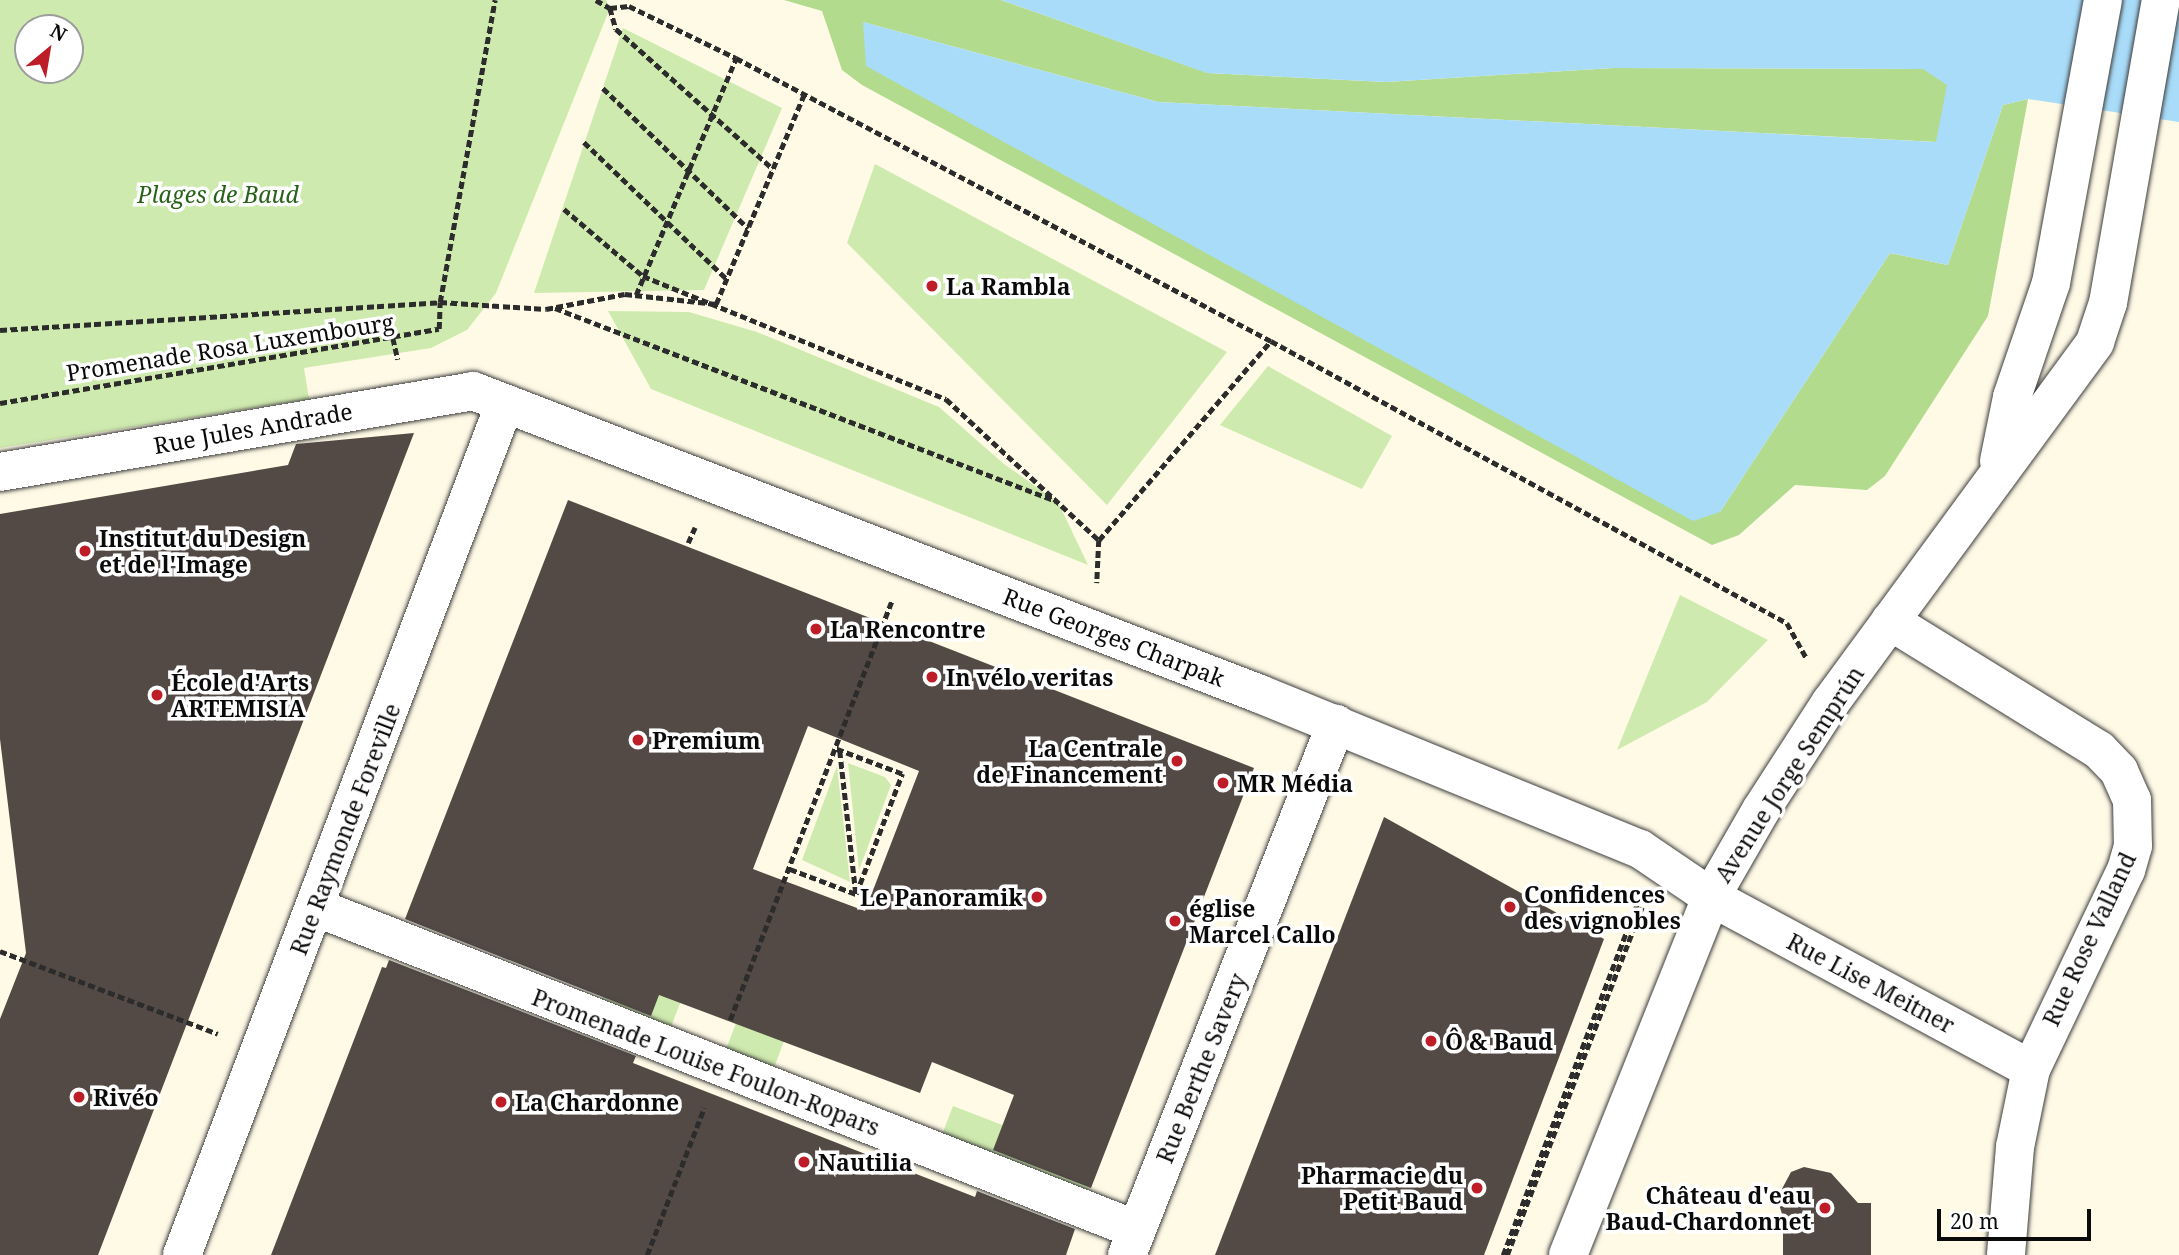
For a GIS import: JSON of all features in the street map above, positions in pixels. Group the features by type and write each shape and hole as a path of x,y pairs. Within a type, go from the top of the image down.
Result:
{"street":[{"name":"Avenue Jorge Semprún","path":"1996,475 2012,397 2051,283 2103,0"},
{"name":"Avenue Jorge Semprún","path":"1567,1255 1711,897 1760,810 1831,702 2095,342 2108,303 2128,176 2161,0"},
{"name":"Rue Jules Andrade","path":"0,472 473,391 505,403"},
{"name":"Rue Georges Charpak","path":"505,403 910,557 1336,724 1649,856 1711,897"},
{"name":"Rue Raymonde Foreville","path":"182,1255 505,403"},
{"name":"Rue Rose Valland","path":"1890,621 2099,750 2119,771 2132,800 2133,846 2126,870 2031,1069 2015,1147 2006,1255"},
{"name":"Rue Berthe Savery","path":"1132,1242 1336,724"},
{"name":"Rue Lise Meitner","path":"1711,897 2031,1069"},
{"name":"Promenade Louise Foulon-Ropars","path":"315,907 718,1067 1132,1242"}],"path":[{"path":"440,302 495,0"},
{"path":"596,0 610,8 629,6 736,58 1271,341 1787,623 1831,702"},
{"path":"610,8 617,30 773,169"},
{"path":"636,295 736,58"},
{"path":"603,88 748,228"},
{"path":"716,304 804,95"},
{"path":"584,142 727,279"},
{"path":"564,209 643,276 946,399 1099,540"},
{"path":"0,330 440,302 554,308 636,295 716,304"},
{"name":"Promenade Rosa Luxembourg","path":"0,403 439,329 440,302"},
{"path":"554,308 1058,502"},
{"path":"1095,629 1099,540 1271,341"},
{"path":"647,1255 718,1067 717,1052 838,750 910,557"},
{"path":"838,750 902,774 856,894"},
{"path":"838,750 856,894"},
{"path":"1505,1255 1643,890 1649,856"},
{"path":"1505,1255 1649,856"},
{"path":"790,869 856,894"},
{"path":"0,952 261,1051"}],"green space":[{"name":"Plages de Baud","path":"0,0 606,0 610,8 496,293 467,330 431,348 304,368 309,399 0,448"},
{"path":"784,0 1001,0 1208,73 1386,82 1613,68 1924,69 1948,85 1937,142 1158,102 863,22 1720,512 1890,253 1948,265 2003,105 2028,99 1988,316 1885,476 1867,490 1795,485 1739,535 1712,545 862,85 842,70 822,11"},
{"path":"623,28 782,108 704,290 534,293"},
{"path":"875,164 1227,352 1107,505 847,243"},
{"path":"608,311 689,312 757,332 939,407 1004,464 1058,502 1088,565 651,389"},
{"path":"1268,366 1392,436 1362,489 1220,425"},
{"path":"1680,595 1768,640 1707,702 1617,750"},
{"path":"848,763 885,777 891,785 859,870"},
{"path":"837,766 850,882 802,860"},
{"path":"790,883 784,1041 771,1076 723,1057"},
{"path":"612,974 681,1001 668,1034 599,1008"},
{"path":"953,1106 1100,1162 1086,1197 940,1141"}],"water":[{"path":"1001,0 2179,0 2179,122 2028,99 2003,105 1948,265 1890,253 1720,512 1693,521 866,66 863,22 1158,102 1936,142 1947,85 1923,69 1613,68 1386,82 1207,73"}],"building":[{"name":"École d'Arts ARTEMISIA","path":"414,433 98,1255 0,1255 0,1019 26,953 0,739 0,514 288,465 296,444"},
{"path":"568,500 1254,768 1091,1188 993,1150 1014,1095 932,1062 920,1093 659,995 651,1016 405,919","holes":["808,726 919,771 865,911 753,869"]},
{"name":"Ô & Baud","path":"1384,817 1604,939 1484,1255 1215,1255"},
{"name":"La Chardonne","path":"389,960 636,1056 633,1063 975,1197 977,1191 1075,1229 1066,1255 271,1255 382,967 386,968"},
{"name":"Château d'eau Baud-Chardonnet","path":"1804,1167 1831,1173 1858,1203 1871,1203 1871,1255 1783,1255 1783,1217 1777,1198 1791,1172"}],"place":[{"name":"La Rambla","path":"932,286"},
{"name":"Institut du Design et de l'Image","path":"85,551"},
{"name":"La Rencontre","path":"816,629"},
{"name":"In vélo veritas","path":"932,677"},
{"name":"École d'Arts ARTEMISIA","path":"157,695"},
{"name":"Premium","path":"638,740"},
{"name":"La Centrale de Financement","path":"1177,761"},
{"name":"MR Média","path":"1223,783"},
{"name":"Le Panoramik","path":"1037,897"},
{"name":"Confidences des vignobles","path":"1510,907"},
{"name":"église Marcel Callo","path":"1175,921"},
{"name":"Ô & Baud","path":"1431,1041"},
{"name":"Rivéo","path":"79,1097"},
{"name":"La Chardonne","path":"501,1102"},
{"name":"Nautilia","path":"804,1162"},
{"name":"Pharmacie du Petit Baud","path":"1477,1188"},
{"name":"Château d'eau Baud-Chardonnet","path":"1825,1208"}]}
